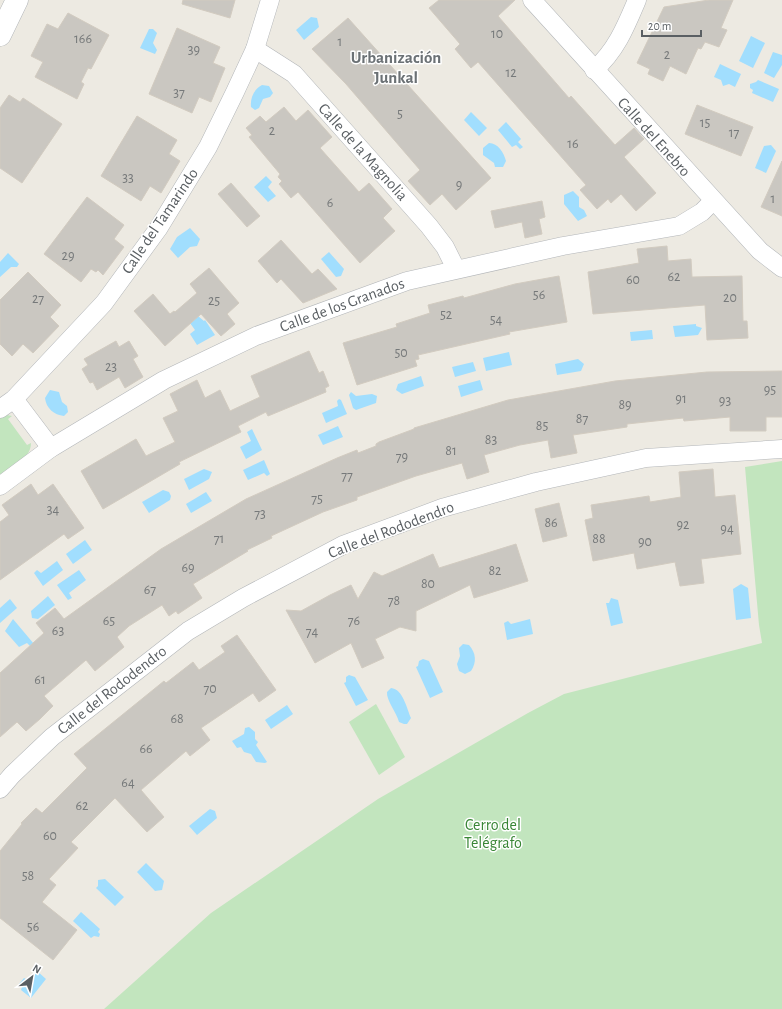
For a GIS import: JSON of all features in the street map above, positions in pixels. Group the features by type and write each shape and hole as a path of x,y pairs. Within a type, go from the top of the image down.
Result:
{"street":[{"path":"0,35 17,0"},
{"name":"Calle del Tamarindo","path":"7,404 104,303 158,229 208,147 255,49 270,0"},
{"name":"Calle del Enebro","path":"532,0 713,201 760,251 782,268"},
{"path":"594,70 604,62 620,38 637,0"},
{"name":"Calle de la Magnolia","path":"255,49 294,74 429,226 445,247 456,269"},
{"name":"Calle de los Granados","path":"0,486 51,448 164,380 256,336 408,281 562,246 679,226 702,212 713,201"},
{"path":"7,404 51,448"},
{"name":"Calle del Rododendro","path":"0,789 12,775 52,737 188,631 243,598 343,545 442,508 550,479 646,458 782,449"}],"green space":[{"path":"7,415 12,416 8,419 27,445 31,443 28,454 15,466 0,476 0,417"},
{"name":"Cerro del Telégrafo","path":"782,461 782,1009 104,1009 211,913 378,799 528,713 564,694 762,643 759,625 745,467"},
{"path":"376,704 405,757 379,775 349,722"}],"water":[{"path":"311,17 317,18 319,27 304,40 296,30"},
{"path":"149,29 153,29 157,33 153,43 157,50 155,54 140,48"},
{"path":"751,36 765,43 753,68 739,61"},
{"path":"773,52 782,55 782,65 774,78 764,73"},
{"path":"720,64 741,74 735,87 729,84 723,86 721,80 714,77"},
{"path":"758,80 779,89 773,102 752,93 753,90 750,88 750,84"},
{"path":"262,85 269,86 273,93 270,97 263,99 259,108 255,110 251,107 252,97 255,91"},
{"path":"471,112 487,128 479,136 464,120"},
{"path":"506,122 521,139 518,142 523,147 520,149 516,145 512,147 498,130"},
{"path":"489,143 492,143 498,147 504,155 506,161 503,167 495,167 494,163 483,155 483,148"},
{"path":"771,145 776,151 766,173 755,168 764,146"},
{"path":"266,176 272,182 268,187 276,196 268,202 254,187"},
{"path":"573,191 579,197 579,207 584,210 587,216 578,221 564,204 564,195"},
{"path":"190,228 200,239 197,246 190,247 178,258 170,249 177,237"},
{"path":"329,252 344,269 341,276 336,277 321,259"},
{"path":"8,253 19,264 17,267 11,267 0,277 0,262"},
{"path":"198,316 204,321 205,320 215,335 197,345 190,334 195,330 190,323"},
{"path":"696,324 696,326 702,328 698,335 675,337 673,326"},
{"path":"652,330 653,339 631,341 630,332"},
{"path":"509,352 512,365 486,371 483,358"},
{"path":"578,359 584,364 581,371 557,375 555,364"},
{"path":"473,362 476,371 455,377 452,367"},
{"path":"421,376 424,386 402,394 396,390 398,384"},
{"path":"480,380 483,390 461,397 458,386"},
{"path":"50,390 59,392 62,402 67,406 68,412 64,416 54,413 47,405 45,398"},
{"path":"351,392 356,396 372,394 377,396 376,403 356,410 353,408 349,395"},
{"path":"339,399 341,400 347,414 326,423 322,413 338,406 337,401"},
{"path":"338,426 343,437 323,445 318,435"},
{"path":"252,429 262,450 246,459 240,447 251,441 247,432"},
{"path":"264,460 270,474 267,476 264,473 248,480 243,470"},
{"path":"204,469 212,472 209,479 189,490 184,479"},
{"path":"163,490 169,492 171,496 170,500 149,513 142,502"},
{"path":"206,492 212,501 191,513 186,504"},
{"path":"85,540 92,550 73,564 66,554"},
{"path":"57,561 63,570 43,586 34,573 37,570 41,573"},
{"path":"79,570 86,580 69,593 72,598 68,600 57,585"},
{"path":"741,584 748,588 751,618 736,620 733,589"},
{"path":"48,596 55,605 38,619 32,618 31,611"},
{"path":"611,598 618,600 623,623 611,626 606,603 609,603"},
{"path":"10,599 17,608 0,623 0,608"},
{"path":"13,619 34,644 31,647 27,643 19,647 5,631"},
{"path":"530,619 533,634 507,640 504,623 508,621 511,624"},
{"path":"463,644 469,645 475,658 471,671 465,674 459,671 457,664 460,656 459,648"},
{"path":"423,659 429,661 443,692 430,698 416,667 418,666 419,661"},
{"path":"349,675 355,677 368,700 356,706 344,683 346,682 346,677"},
{"path":"391,688 399,692 404,700 411,718 407,724 399,722 390,703 387,692"},
{"path":"287,705 293,714 271,729 265,720"},
{"path":"249,727 255,732 255,739 258,742 256,745 267,762 265,763 256,762 251,754 244,752 241,747 237,748 232,741 244,734 245,728"},
{"path":"210,809 215,811 217,818 197,835 189,826"},
{"path":"146,863 164,881 162,890 155,891 137,872"},
{"path":"105,879 124,897 115,906 96,888 98,886 98,880"},
{"path":"81,912 100,929 98,932 100,934 99,937 94,936 91,938 73,921"},
{"path":"36,970 46,979 31,998 21,990 22,987 19,984 24,978 28,980"}],"building":[{"path":"183,0 235,0 230,18 182,4"},
{"path":"439,0 515,0 498,16 569,98 571,96 615,145 634,128 644,139 624,157 656,193 636,211 621,194 611,203 608,199 597,209 580,190 586,185 478,62 471,68 455,49 460,44 429,8"},
{"path":"709,0 733,0 721,28 727,30 719,47 705,42 701,49 698,48 686,74 670,66 663,81 648,74 650,69 637,63 664,7"},
{"path":"68,13 109,35 91,69 88,68 81,82 84,84 77,99 35,77 43,62 31,56 47,24 58,29"},
{"path":"348,18 491,178 456,210 442,194 430,205 408,181 420,170 346,84 312,49"},
{"path":"177,28 220,47 213,63 225,68 211,102 199,97 192,113 149,94"},
{"path":"9,95 20,102 23,98 62,124 22,183 0,168 0,108"},
{"path":"697,105 753,127 741,156 685,134"},
{"path":"284,107 296,121 308,110 332,137 320,148 359,192 369,183 392,209 383,218 395,231 360,263 298,192 291,198 279,184 282,181 278,177 280,174 249,137 252,135 246,128 260,116 266,122"},
{"path":"137,116 177,140 169,154 180,161 161,193 150,186 141,201 101,176"},
{"path":"782,161 782,216 761,207"},
{"path":"231,183 260,216 247,227 218,194"},
{"path":"87,197 124,225 114,239 124,247 103,275 98,270 96,272 91,269 81,282 44,254"},
{"path":"542,201 545,217 539,219 542,234 525,238 522,222 495,228 491,211"},
{"path":"281,240 312,274 318,269 337,289 303,303 281,279 277,283 258,261"},
{"path":"667,246 668,261 691,259 692,277 742,276 743,321 747,321 748,338 707,340 705,305 593,314 588,272 639,263 637,249"},
{"path":"209,268 239,303 227,314 235,324 221,336 201,314 165,346 134,311 153,294 170,314 174,311 175,312 197,293 190,284"},
{"path":"28,272 61,305 50,317 59,326 33,353 23,344 12,356 0,344 0,300"},
{"path":"559,276 567,322 509,332 510,334 418,355 419,359 415,360 417,366 357,385 343,343 397,327 396,324 430,313 428,305 463,296 464,298 515,284"},
{"path":"116,341 119,347 129,341 138,356 133,359 143,377 125,388 119,377 97,390 93,382 90,383 82,369 88,365 84,359"},
{"path":"309,351 319,373 323,371 329,386 325,388 326,392 268,416 266,412 238,426 241,432 179,462 180,464 103,509 81,471 136,439 146,456 175,442 163,418 178,411 170,394 197,380 205,398 220,390 230,411 260,397 251,376"},
{"path":"782,371 782,417 766,417 766,431 730,431 730,417 684,421 683,418 627,424 627,427 573,435 577,453 551,458 548,440 520,445 484,455 489,472 467,479 462,463 416,476 357,497 357,500 323,512 271,536 272,538 247,550 248,551 193,584 202,598 178,614 176,611 169,616 162,605 129,626 117,637 124,647 95,671 86,660 44,696 53,706 40,719 26,731 17,722 0,737 0,673 44,633 36,623 55,608 64,619 161,549 246,499 337,458 357,450 358,453 376,446 379,442 414,428 508,400 615,381 707,372"},
{"path":"713,469 715,497 735,495 741,554 701,559 704,583 680,586 675,562 637,569 634,553 593,561 585,520 593,518 591,505 649,496 650,502 681,497 679,472"},
{"path":"31,484 38,495 53,484 84,528 68,539 64,534 0,580 0,522 9,515 2,505"},
{"path":"559,503 567,536 543,542 535,509"},
{"path":"516,544 528,581 474,598 470,585 416,611 416,631 400,627 375,639 384,658 362,668 351,643 315,663 286,610 301,611 351,585 358,599 374,572 382,576 433,554 439,568"},
{"path":"237,635 276,690 259,702 253,693 201,728 210,740 190,756 186,751 141,790 164,817 147,832 115,798 71,842 78,848 49,879 56,885 42,902 77,930 53,960 0,918 0,851 22,824 21,823 36,808 42,813 87,768 74,754 164,681 166,683 193,662 199,670 225,652 221,646"}],"district":[{"name":"Urbanización Junkal","path":"396,67"}]}
